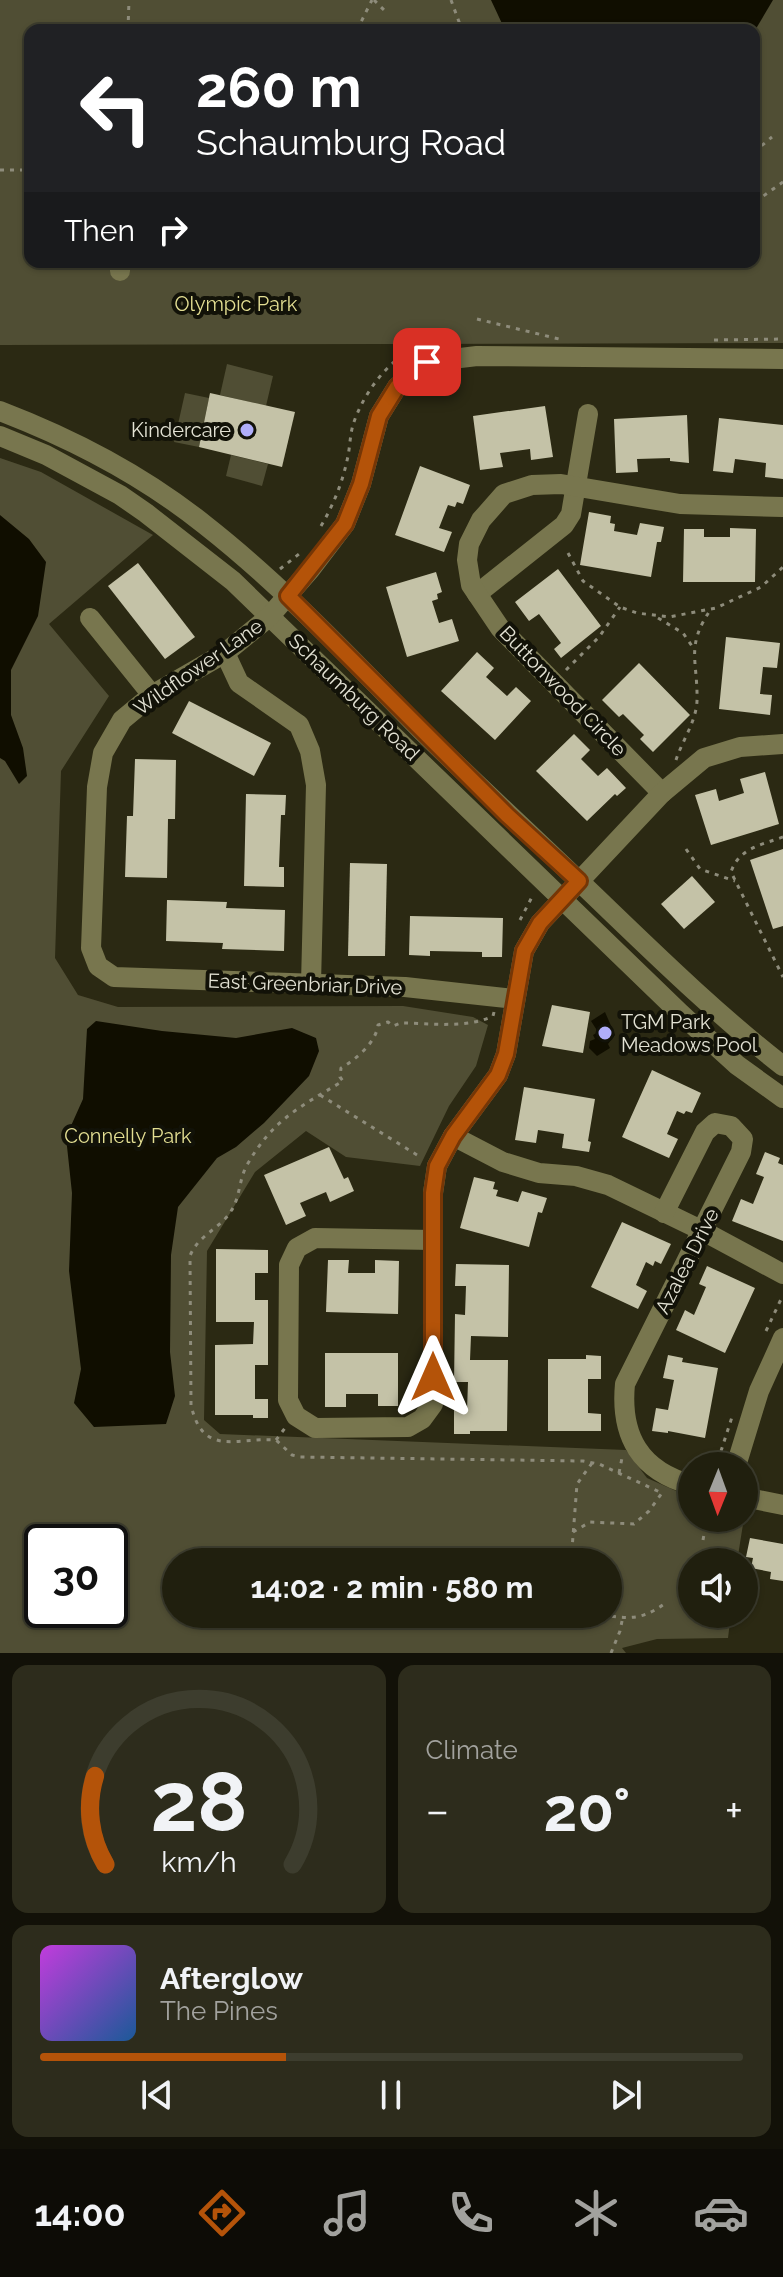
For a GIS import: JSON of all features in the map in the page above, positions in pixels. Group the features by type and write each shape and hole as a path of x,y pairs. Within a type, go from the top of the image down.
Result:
{"street":[{"name":"Wildflower Lane","path":"98,966 91,948 97,787 103,753 122,720 152,695 225,653 269,617 288,596 345,524 361,484 379,416 397,387 427,362 477,356 783,359"},
{"name":"Schaumburg Road","path":"0,411 65,439 142,481 206,525 288,596 507,815 711,1006 783,1066"},
{"path":"477,594 564,525 571,514 588,414"},
{"name":"Schaumburg Road","path":"0,436 85,474 146,513 233,581 693,1024 737,1065 783,1098"},
{"name":"Buttonwood Circle","path":"662,793 500,628 471,585 467,560 469,544 481,520 504,494 532,485 561,484 680,504 783,507"},
{"path":"90,618 152,695"},
{"path":"225,653 239,683 299,725 310,751 316,785 311,983"},
{"path":"433,1240 315,1238 297,1248 289,1265 288,1400 296,1416 315,1428 408,1427 422,1419 433,1404 433,1240 437,1166 453,1136 498,1075 506,1054 524,951 540,923 562,899 662,793 704,758 740,747 783,744"},
{"name":"East Greenbriar Drive","path":"98,966 114,977 405,987 515,999"},
{"name":"Azalea Drive","path":"664,1213 705,1132 715,1123 731,1126 743,1139 741,1152 625,1384 622,1409 636,1449 656,1469 678,1479"},
{"path":"453,1136 503,1162 539,1173 576,1176 608,1185 783,1274"},
{"path":"740,1452 759,1391 783,1338"},
{"path":"758,1500 783,1505"}],"path":[{"path":"128,24 129,0"},
{"path":"360,24 373,0 386,12"},
{"path":"451,0 460,24"},
{"path":"760,147 772,137"},
{"path":"0,170 24,170"},
{"path":"760,197 783,182"},
{"path":"477,319 571,341"},
{"path":"710,340 783,339"},
{"path":"568,553 583,581 620,607 637,613 669,617 711,609 761,587 783,567"},
{"path":"553,682 599,637 620,607"},
{"path":"676,768 676,758 690,731 697,703 694,649 701,623 711,609"},
{"path":"654,615 683,633 694,649"},
{"path":"783,837 746,851 735,860 731,872 783,977"},
{"path":"686,849 700,869 735,881"},
{"path":"437,1166 320,1095 304,1102 277,1125 246,1166 230,1213 202,1236 190,1256 191,1405 195,1422 212,1439 236,1443 276,1440 292,1455 300,1457 592,1462 662,1493 649,1511 634,1524 590,1522 573,1532"},
{"path":"572,1548 577,1484 592,1462"},
{"path":"703,1540 704,1532"},
{"path":"610,1652 623,1616 648,1615 667,1602"}],"green space":[{"name":"Olympic Park","path":"0,0 783,0 783,343 0,345"},
{"path":"227,364 273,376 266,406 220,395"},
{"path":"185,393 209,398 199,447 174,442"},
{"path":"231,455 268,464 262,486 226,476"},
{"name":"Connelly Park","path":"0,458 41,472 153,535 49,624 109,696 61,771 55,958 78,995 118,1007 403,1006 473,1017 488,1025 476,1066 449,1106 420,1166 346,1157 306,1131 255,1172 207,1251 204,1420 220,1434 626,1450 647,1478 678,1492 678,1532 742,1532 739,1548 678,1548 678,1628 729,1628 728,1638 657,1639 622,1648 626,1653 0,1653"}],"shaded area":[{"path":"491,0 773,0 759,24 502,24"},
{"path":"0,515 29,539 46,562 38,616 11,670 11,715 23,748 27,776 19,784 0,758"},
{"name":"TGM Park Meadows Pool","path":"605,1012 615,1035 608,1044 610,1048 597,1056 589,1048 590,1041 595,1039 593,1035 598,1032 591,1021"},
{"path":"96,1021 236,1038 292,1028 316,1038 319,1051 309,1076 264,1123 236,1147 217,1158 178,1207 171,1255 170,1352 175,1396 166,1424 94,1427 74,1403 81,1369 69,1271 72,1193 66,1137 83,1099 87,1029"}],"building":[{"name":"Kindercare","path":"210,393 295,412 282,467 199,447"},
{"path":"545,406 553,457 531,460 530,449 500,453 503,467 480,470 473,416"},
{"path":"687,415 689,463 670,461 670,458 637,459 638,472 616,473 614,419"},
{"path":"719,418 783,425 783,479 765,477 766,463 735,459 733,473 713,471"},
{"path":"420,466 470,485 463,504 457,502 455,507 448,505 439,528 452,532 444,552 395,535"},
{"path":"589,512 611,516 614,531 637,535 640,523 664,527 661,542 657,542 651,577 580,565"},
{"path":"730,528 756,529 755,582 683,582 684,529 704,529 704,537 730,537"},
{"path":"138,563 195,637 165,659 108,586"},
{"path":"558,569 601,626 561,658 554,649 561,643 539,614 529,621 515,602"},
{"path":"436,572 442,592 437,594 438,599 432,601 439,623 452,619 459,641 407,657 386,587"},
{"path":"726,637 780,643 777,668 763,667 760,694 772,695 770,715 719,709"},
{"path":"477,652 494,668 486,677 507,696 516,687 531,701 495,740 441,691"},
{"path":"639,663 690,715 653,752 640,739 644,735 623,714 619,717 602,700"},
{"path":"189,701 271,743 254,776 172,733"},
{"path":"574,734 590,750 581,759 598,776 607,768 626,788 617,796 615,794 587,821 536,771"},
{"path":"135,759 176,760 175,819 168,819 167,878 125,877 127,816 133,816"},
{"path":"765,772 779,824 711,845 695,795 716,789 719,801 744,793 740,779"},
{"path":"246,794 286,795 285,815 281,815 279,867 284,867 284,887 244,886"},
{"path":"783,849 783,926 773,929 750,860"},
{"path":"350,863 387,864 385,956 348,956"},
{"path":"692,876 715,902 684,929 661,904"},
{"path":"167,900 227,902 226,908 285,910 284,951 222,949 223,943 166,941"},
{"path":"410,916 503,918 502,957 482,957 482,952 430,951 430,956 409,955"},
{"path":"552,1005 590,1012 583,1053 542,1046"},
{"path":"652,1070 701,1093 692,1113 677,1111 667,1134 678,1139 669,1158 622,1137"},
{"path":"524,1087 595,1099 589,1152 562,1148 564,1134 538,1130 536,1143 515,1140"},
{"path":"329,1147 344,1179 348,1177 354,1191 330,1202 326,1192 300,1203 306,1216 286,1225 264,1175"},
{"path":"765,1152 780,1158 778,1163 783,1165 783,1241 732,1221 741,1199 753,1204 764,1177 756,1174"},
{"path":"474,1177 495,1182 493,1189 498,1190 496,1196 518,1202 522,1191 547,1198 542,1213 538,1212 529,1247 460,1228"},
{"path":"622,1222 671,1244 661,1264 655,1261 653,1266 646,1262 636,1285 647,1291 638,1309 591,1287"},
{"path":"216,1249 268,1250 268,1273 255,1273 255,1300 268,1300 268,1365 255,1365 255,1399 268,1399 268,1418 215,1415 215,1345 253,1344 254,1322 216,1322"},
{"path":"328,1260 349,1260 348,1273 375,1273 375,1260 399,1261 398,1314 326,1312"},
{"path":"456,1264 509,1265 508,1337 471,1336 470,1360 508,1360 507,1431 454,1434 454,1409 467,1410 468,1382 454,1382 455,1314 465,1315 466,1286 455,1286"},
{"path":"707,1266 755,1288 725,1353 676,1330 685,1310 694,1315 706,1287 699,1284"},
{"path":"325,1353 398,1353 398,1406 378,1406 378,1394 346,1394 346,1407 325,1407"},
{"path":"586,1355 601,1356 601,1379 588,1379 588,1413 601,1414 601,1431 548,1431 548,1359 586,1359"},
{"path":"668,1355 683,1358 682,1362 718,1368 705,1438 652,1431 656,1408 668,1410 674,1380 663,1378"},
{"path":"750,1538 783,1544 783,1581 770,1579 771,1572 758,1569 758,1548 748,1548"}],"place":[{"name":"Kindercare","path":"247,430"},
{"name":"TGM Park Meadows Pool","path":"605,1033"}],"route":[{"path":"427,362 397,387 379,416 361,484 345,524 288,596 507,815 579,881 540,923 524,951 506,1054 498,1075 453,1136 437,1166 433,1193 433,1377"}]}
